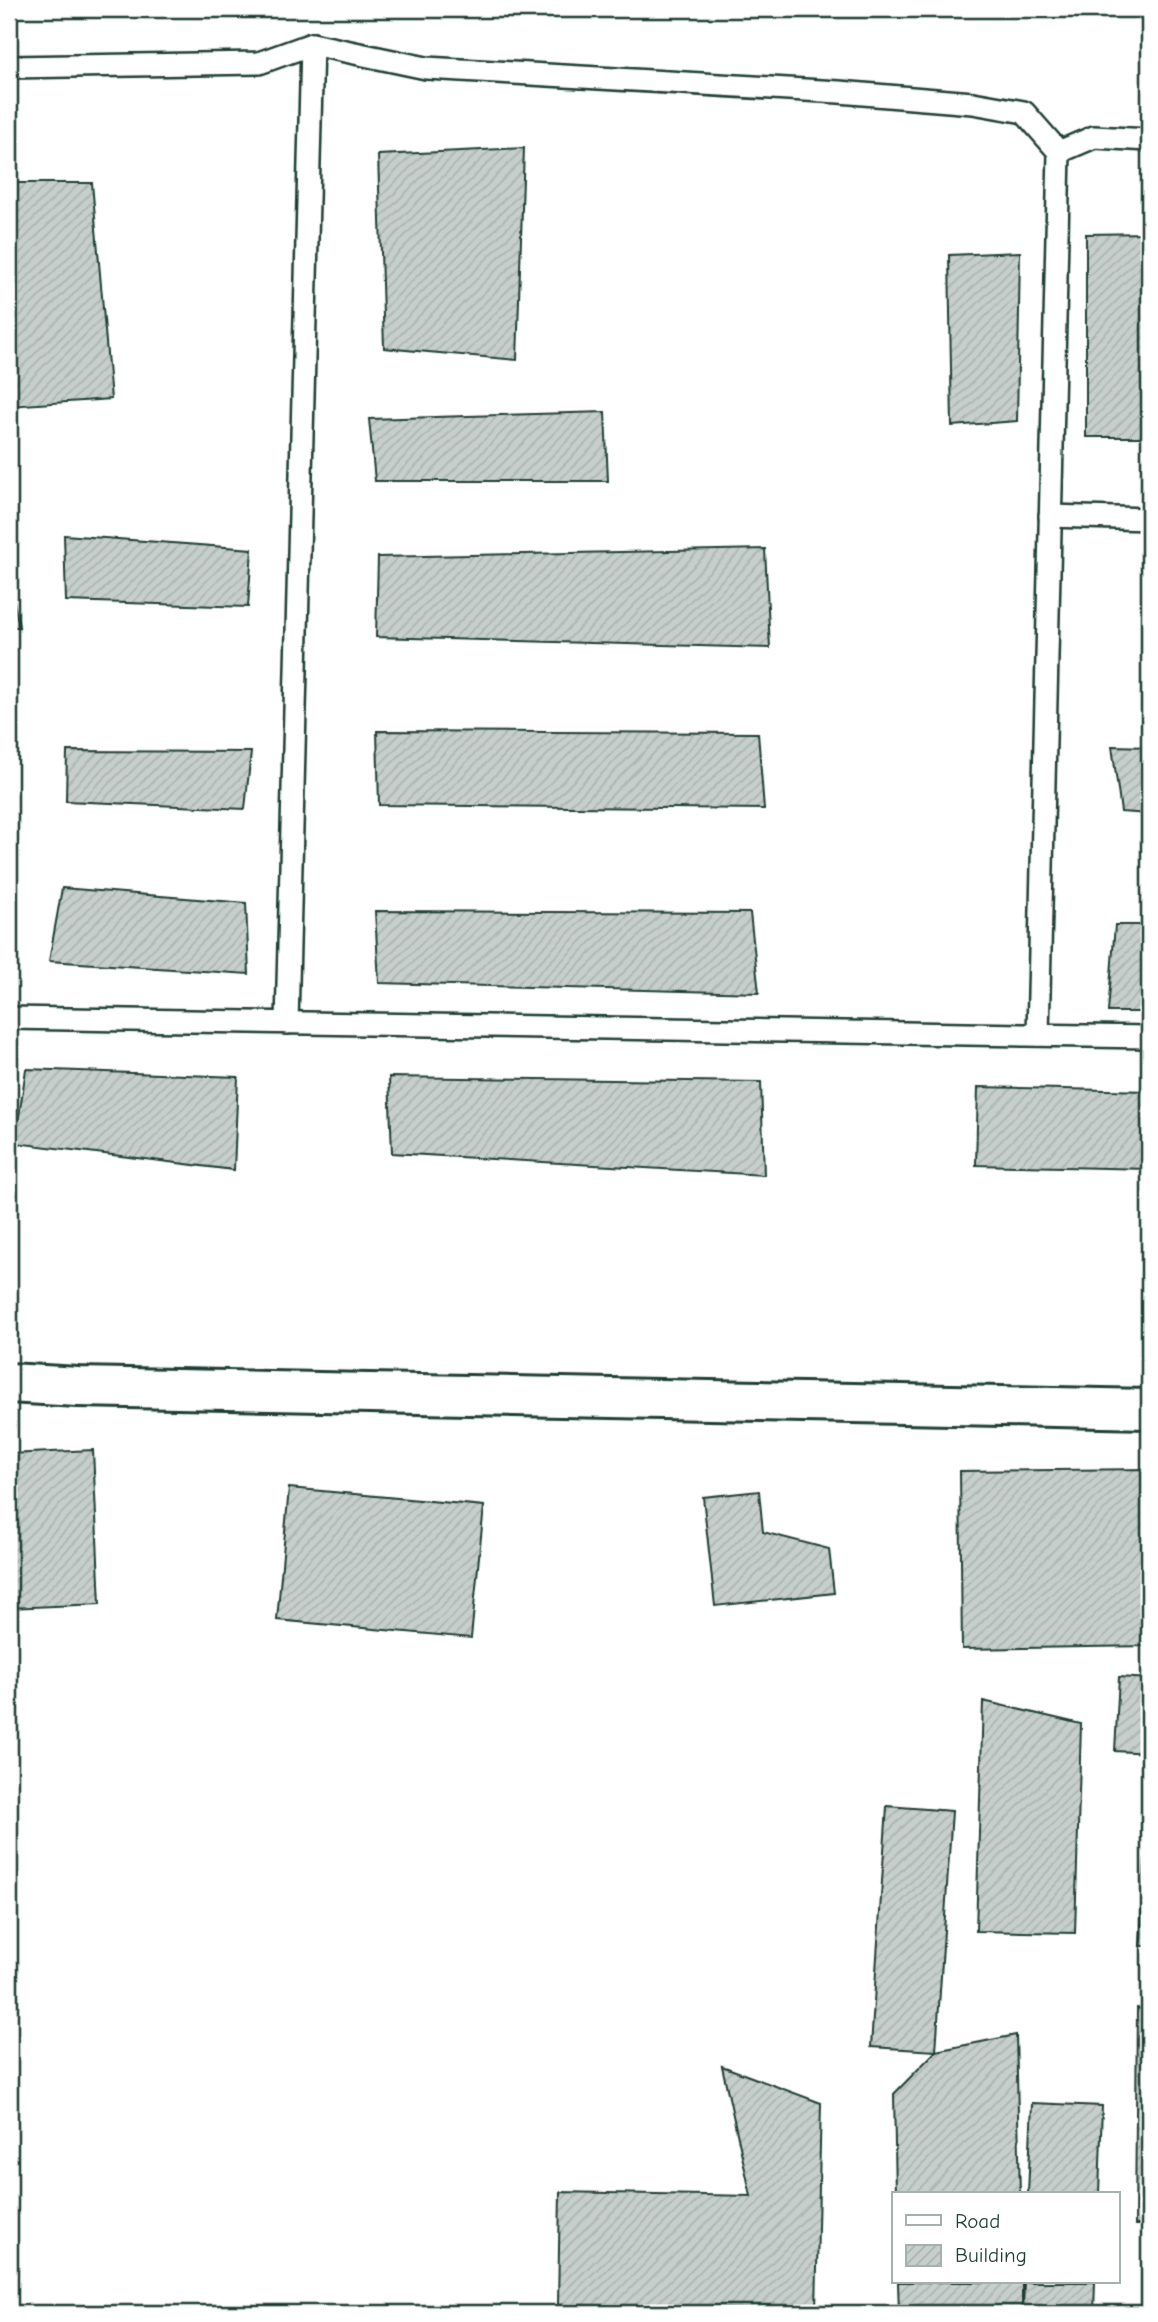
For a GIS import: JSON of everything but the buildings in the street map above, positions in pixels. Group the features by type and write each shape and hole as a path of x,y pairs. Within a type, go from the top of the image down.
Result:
{"street":[{"path":"9,1383 92,1387 1149,1409"}],"lane":[{"path":"9,67 259,63 312,44 426,68 826,91 973,103 1024,112 1059,152 1038,1035"},
{"path":"287,1023 312,44"},
{"path":"1059,152 1094,137 1149,140"},
{"path":"1050,516 1149,519"},
{"path":"9,1018 1149,1037"}]}
